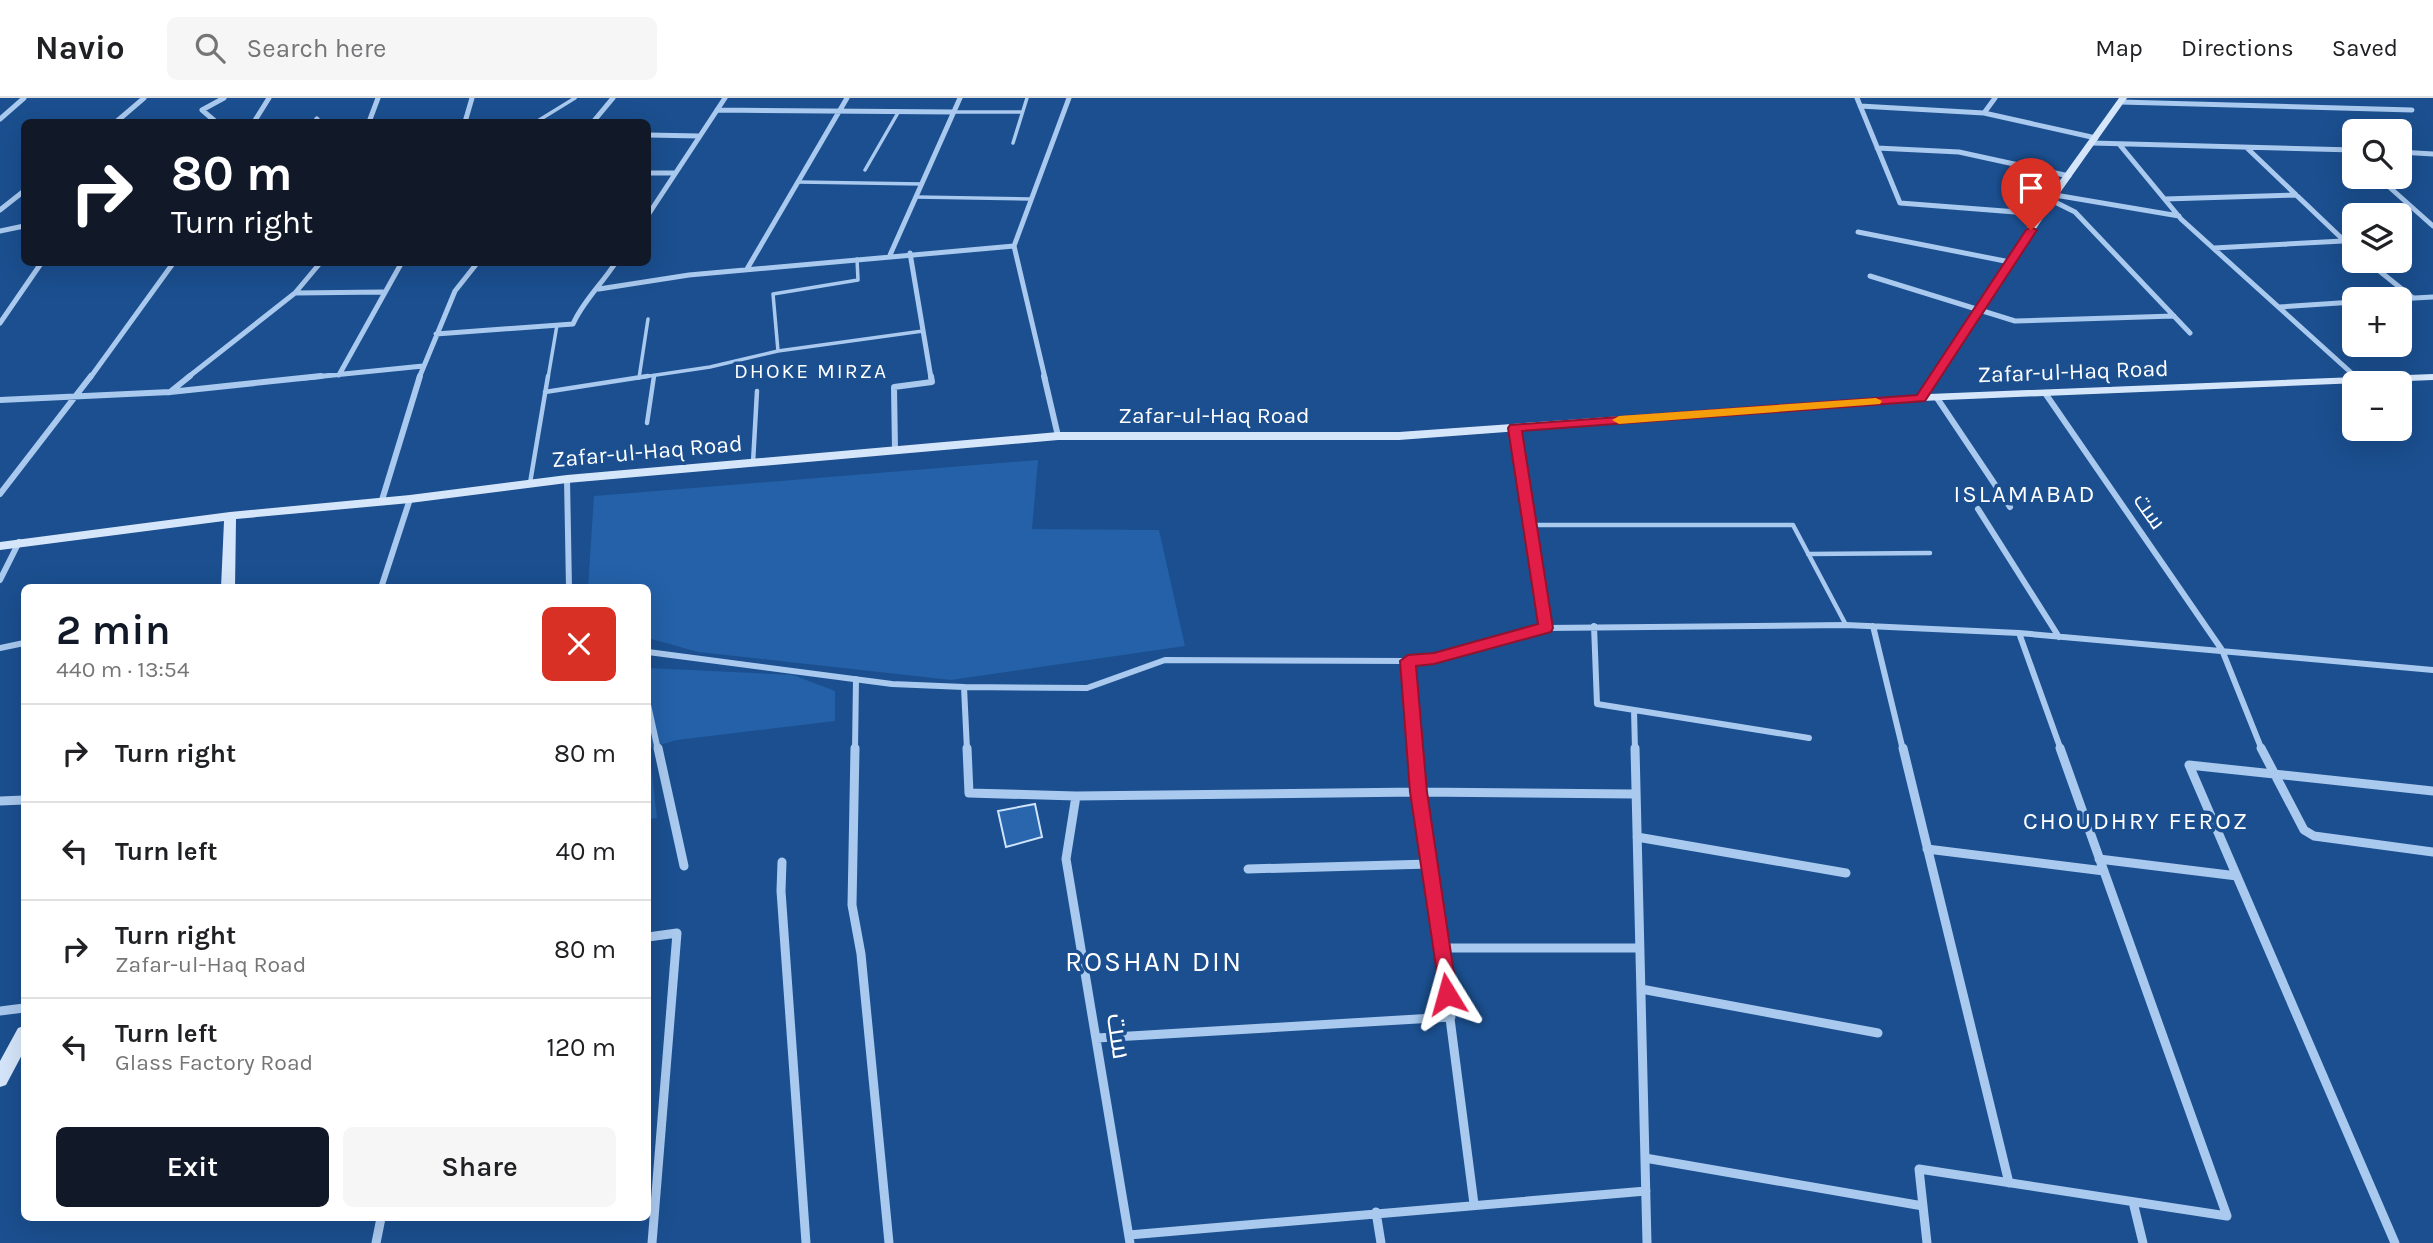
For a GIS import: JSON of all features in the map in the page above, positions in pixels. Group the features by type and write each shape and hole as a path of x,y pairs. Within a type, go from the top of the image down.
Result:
{"street":[{"path":"0,119 24,98"},
{"path":"120,119 144,98"},
{"path":"212,119 202,110 224,98"},
{"path":"256,119 269,98"},
{"path":"370,119 378,98"},
{"path":"466,119 472,98"},
{"path":"596,119 613,98"},
{"path":"651,208 725,98"},
{"path":"747,269 848,98"},
{"path":"890,255 960,98"},
{"path":"1058,436 1014,246 1069,98"},
{"path":"1857,98 1900,203 2042,214"},
{"path":"1984,113 1995,98"},
{"path":"1921,398 2053,197 2122,100 2412,110"},
{"path":"1860,106 1984,113 2094,141 2119,144 2342,152"},
{"path":"717,110 954,112"},
{"path":"651,135 699,136"},
{"path":"2119,144 2180,216 2349,371"},
{"path":"1877,148 1959,152 2069,176"},
{"path":"2247,148 2342,240"},
{"path":"2412,153 2433,154"},
{"path":"651,173 675,173"},
{"path":"2391,189 2433,226"},
{"path":"0,210 21,193"},
{"path":"2165,199 2296,195"},
{"path":"2053,197 2180,216"},
{"path":"2053,197 2075,212 2190,333"},
{"path":"0,230 21,226"},
{"path":"1858,232 2010,262"},
{"path":"2214,248 2342,241"},
{"path":"599,289 747,269 1014,246"},
{"path":"895,450 894,387 932,382 910,253"},
{"path":"0,323 38,266"},
{"path":"0,494 77,396 171,266"},
{"path":"170,393 295,293 318,266"},
{"path":"339,375 399,266"},
{"path":"382,500 436,334 455,291 475,266"},
{"path":"436,334 575,323 581,306 599,289 613,266"},
{"path":"2382,273 2413,298 2433,297"},
{"path":"1870,276 2015,321 2174,316"},
{"path":"295,293 383,292"},
{"path":"2279,307 2342,303"},
{"path":"0,400 170,393 424,366"},
{"name":"Zafar-ul-Haq Road","path":"2412,378 2433,377"},
{"name":"Zafar-ul-Haq Road","path":"0,546 230,516 410,499 567,479 1058,436 1399,436 1921,398 2342,383"},
{"name":"ست","path":"2045,393 2222,650 2273,774 2297,821 2314,836 2433,852"},
{"path":"1937,398 2010,507"},
{"path":"1515,428 1546,628"},
{"path":"567,479 569,584"},
{"path":"382,584 410,499"},
{"path":"1978,509 2060,637"},
{"path":"228,584 230,516"},
{"path":"0,580 20,542"},
{"path":"651,652 856,679 964,687 1087,688 1165,660 1434,659 1546,628 1846,625 2019,633 2433,670"},
{"path":"1594,626 1597,705 1808,738"},
{"path":"1873,626 2009,1183"},
{"path":"1927,1243 1919,1169 2227,1216 2019,633"},
{"path":"0,648 21,644"},
{"path":"1408,661 1419,792 1474,1204"},
{"path":"856,679 852,905 861,954 889,1243"},
{"path":"964,687 969,793 1076,796 1419,792 1635,794"},
{"path":"1634,710 1647,1243"},
{"path":"651,718 684,866"},
{"path":"2395,1243 2189,765 2433,791"},
{"name":"ست","path":"1076,796 1066,859 1129,1239"},
{"path":"0,801 21,800"},
{"path":"1637,837 1846,873"},
{"path":"1927,849 2104,871"},
{"path":"2099,859 2237,876"},
{"path":"782,862 781,891 806,1243"},
{"path":"1248,869 1429,864"},
{"path":"651,937 677,933 652,1243"},
{"path":"1441,947 1640,948"},
{"path":"1641,989 1878,1033"},
{"path":"0,1011 21,1008"},
{"path":"1097,1038 1451,1017"},
{"path":"0,1079 21,1040"},
{"path":"1645,1158 1923,1206"},
{"path":"1129,1239 1376,1212 1646,1191"},
{"path":"2133,1202 2143,1243"},
{"path":"1376,1212 1381,1243"},
{"path":"376,1243 380,1221"}],"lane":[{"path":"541,119 575,98"},
{"path":"1013,142 1027,98"},
{"path":"865,170 899,111"},
{"path":"954,112 1022,112"},
{"path":"799,182 922,184"},
{"path":"916,197 1030,199"},
{"path":"779,351 773,294 858,280 857,258"},
{"path":"639,378 648,319"},
{"path":"530,483 557,325"},
{"path":"545,392 710,368 779,351 923,331"},
{"path":"647,424 654,376"},
{"path":"753,463 757,391"},
{"path":"1530,525 1793,525 1846,625"},
{"path":"1808,554 1930,553"}],"shaded area":[{"path":"1038,460 1032,529 1159,530 1185,646 951,680 698,652 651,639 651,584 588,584 594,496"},
{"path":"651,668 793,675 835,691 835,721 677,740 651,747"},
{"path":"651,766 657,818 651,819"}],"building":[{"path":"1035,804 1042,837 1006,847 998,811"}],"slow traffic":[{"path":"1619,420 1876,401"}],"district":[{"name":"DHOKE MIRZA","path":"811,371"},
{"name":"ISLAMABAD","path":"2025,494"},
{"name":"CHOUDHRY FEROZ","path":"2136,821"},
{"name":"ROSHAN DIN","path":"1154,961"}],"route":[{"path":"1447,994 1419,792 1408,661 1434,659 1546,628 1515,428 1921,398 2031,230"}]}
